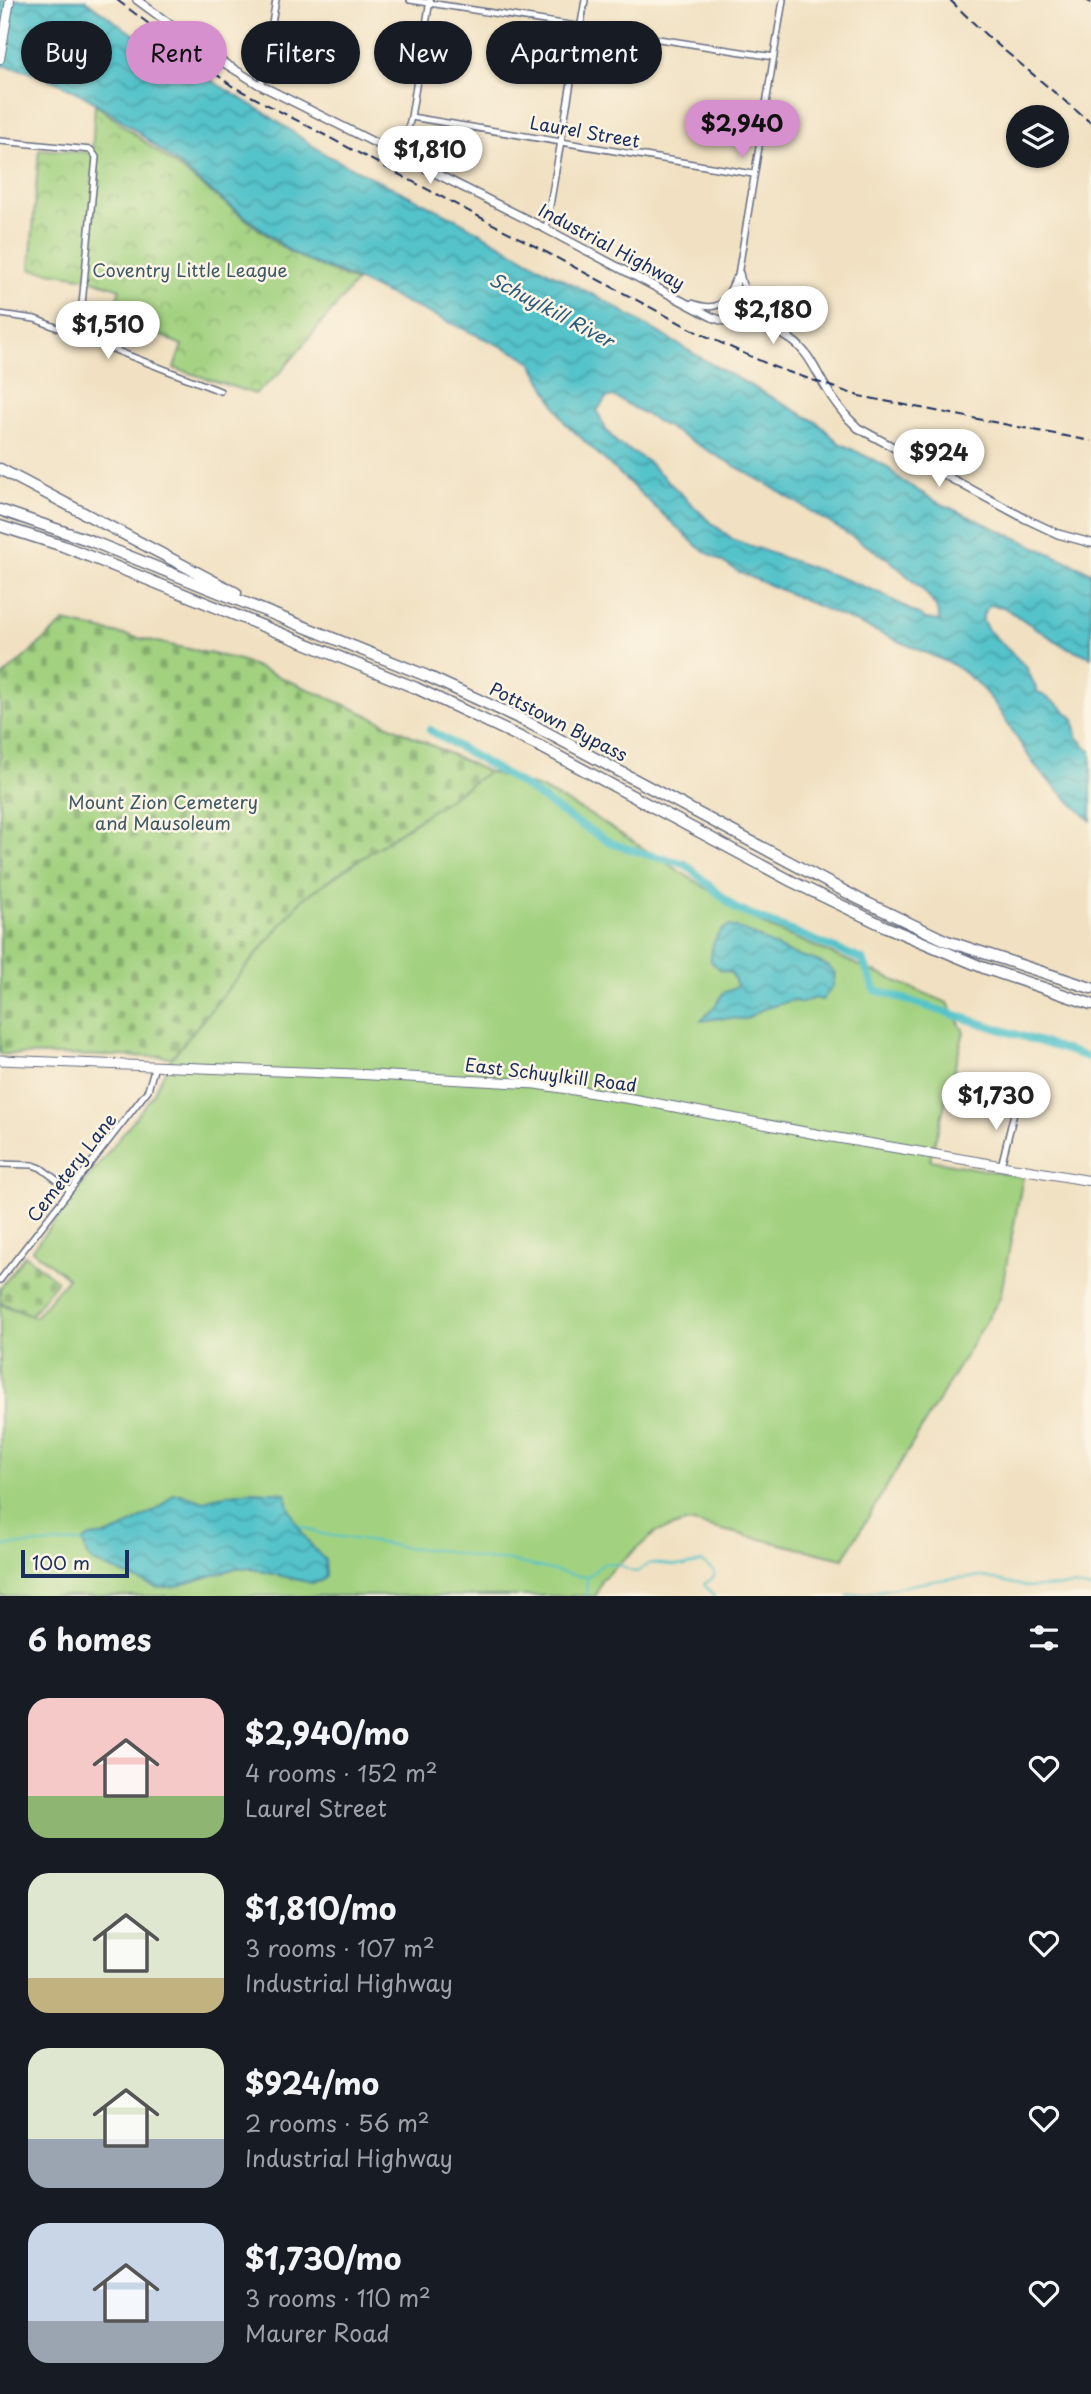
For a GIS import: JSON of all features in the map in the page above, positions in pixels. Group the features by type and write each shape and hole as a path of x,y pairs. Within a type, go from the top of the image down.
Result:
{"highway":[{"path":"0,469 181,563 262,609"},
{"name":"Pottstown Bypass","path":"0,510 91,541 427,676 527,722 859,900 947,941 1091,988"},
{"name":"Pottstown Bypass","path":"0,526 122,569 416,688 541,747 793,881 884,926 984,968 1091,1004"}],"main road":[{"path":"0,59 9,0"},
{"name":"East Schuylkill Road","path":"0,1060 536,1084 1091,1181"}],"street":[{"name":"Industrial Highway","path":"137,0 216,58 261,86 546,229 712,317 730,324 772,331 788,338 807,354 846,417 858,428 1024,518 1058,534 1091,543"},
{"path":"261,86 276,0"},
{"path":"410,0 549,21"},
{"path":"581,21 585,0"},
{"path":"730,324 783,0"},
{"path":"397,153 404,144 411,117 430,2"},
{"path":"662,39 774,57"},
{"path":"546,229 571,84"},
{"name":"Laurel Street","path":"411,117 753,174"},
{"path":"0,141 91,150 95,153 92,221 79,336"},
{"path":"680,299 704,308 716,307 725,302 740,270"},
{"path":"740,270 744,294 756,310 779,325 807,354"},
{"path":"0,314 35,319 220,391"},
{"name":"Cemetery Lane","path":"0,1280 148,1090 155,1066"},
{"path":"1007,1104 1028,1108"},
{"path":"1001,1166 1016,1105"},
{"path":"0,1164 33,1165 70,1190"}],"green space":[{"name":"Coventry Little League","path":"95,104 290,253 356,282 280,373 255,394 174,368 182,345 112,314 120,289 87,278 30,269 39,149 92,153"},
{"name":"Mount Zion Cemetery and Mausoleum","path":"64,622 240,660 359,711 488,772 302,899 172,1057 0,1054 0,679"},
{"path":"488,772 540,788 591,815 766,926 948,1003 964,1032 930,1160 1023,1177 1000,1298 843,1559 689,1522 656,1532 602,1579 596,1596 0,1596 0,1304 35,1317 68,1278 32,1250 152,1096 172,1057 302,899"},
{"path":"25,1255 57,1281 31,1315 0,1302 0,1289"}],"water":[{"name":"Schuylkill River","path":"0,0 85,0 126,29 126,84 217,84 328,156 452,217 818,423 839,443 886,466 901,480 937,502 1091,572 1091,657 1064,646 1003,607 989,605 983,614 983,621 988,630 1026,667 1038,692 1059,705 1074,719 1077,737 1091,751 1091,821 1033,763 993,701 977,683 954,665 739,572 698,547 565,423 532,363 523,356 350,277 306,260 287,249 137,132 86,97 61,84 112,84 112,21 21,21 21,70 0,65","holes":["613,396 768,485 890,560 925,592 936,607 940,621 926,619 882,594 852,582 734,540 709,521 647,461 617,443 606,430 597,411 606,398"]},
{"path":"729,926 826,966 835,974 833,986 822,1000 814,998 802,1003 793,1000 763,1009 746,1019 719,1018 701,1021 723,993 737,985 731,972 720,970 711,961 715,940"},
{"path":"250,1491 285,1493 300,1529 325,1560 326,1576 321,1581 312,1583 247,1568 236,1568 177,1586 158,1588 93,1562 87,1555 83,1542 90,1537 108,1535 120,1530 159,1508 174,1494 204,1502 214,1497"}],"waterway":[{"path":"430,730 526,787 571,819 613,844 685,864 736,909 863,960 875,990 1091,1058"},
{"path":"299,1526 322,1534 511,1561 587,1577 604,1563 618,1564 637,1572 650,1563 683,1566 702,1562 715,1572 713,1578 704,1584 714,1596"},
{"path":"0,1546 83,1542"},
{"path":"848,1596 945,1579 978,1577 1031,1587 1069,1586 1091,1589"},
{"path":"586,1596 587,1578"}],"railway":[{"path":"117,0 232,86 697,332 774,367 859,396 1091,441"},
{"path":"950,0 986,35 1091,123"},
{"path":"1086,0 1091,3"}]}
